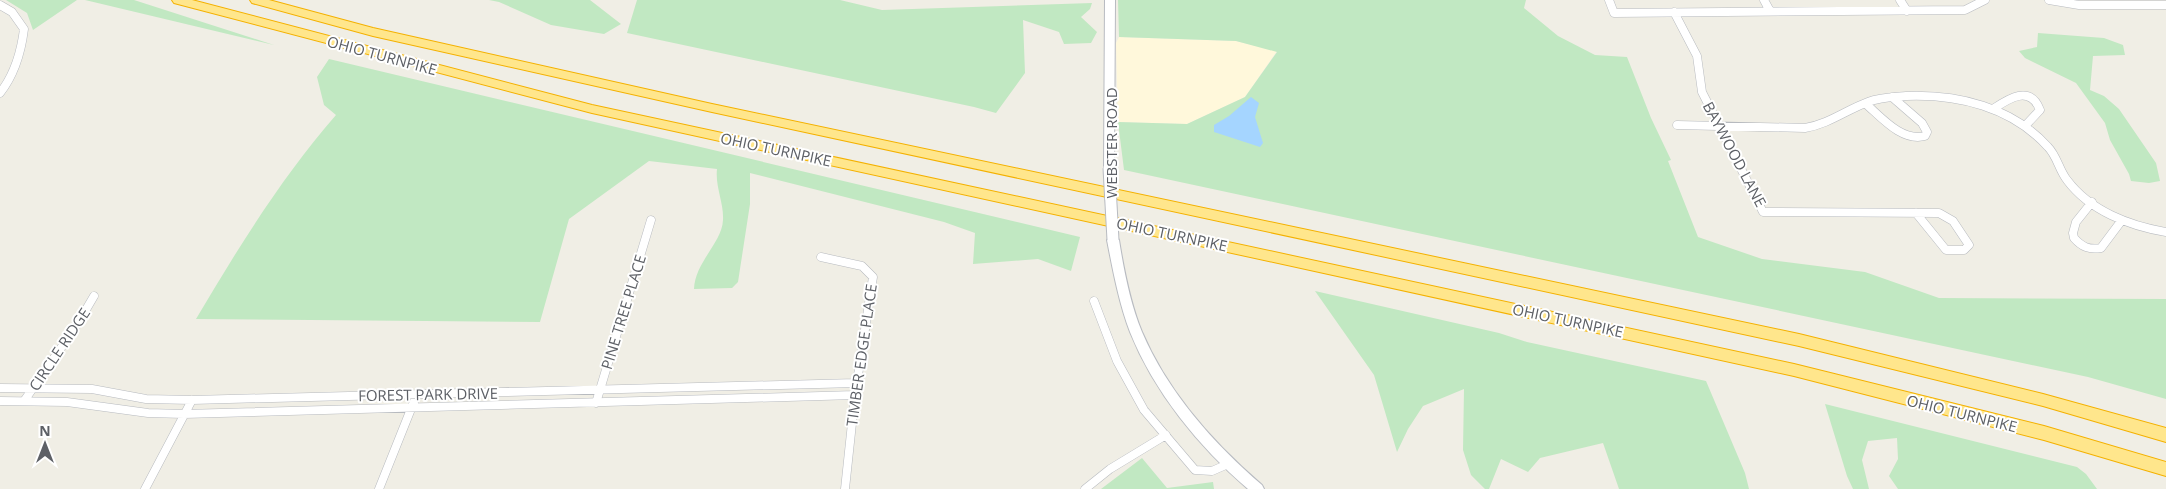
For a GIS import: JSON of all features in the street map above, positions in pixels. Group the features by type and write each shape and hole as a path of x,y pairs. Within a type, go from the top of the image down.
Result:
{"highway":[{"name":"OHIO TURNPIKE","path":"178,0 592,109 1794,370 2044,433 2166,469"},
{"name":"OHIO TURNPIKE","path":"256,0 373,32 712,108 1799,340 2043,400 2166,435"}],"street":[{"name":"WEBSTER ROAD","path":"1110,0 1109,168 1112,240 1128,307 1142,344 1163,382 1228,464 1257,489"},
{"path":"1609,0 1614,13 1965,10 1985,0"},
{"path":"1764,0 1770,11"},
{"path":"1900,0 1907,11"},
{"path":"2049,0 2080,5 2166,5"},
{"path":"0,5 12,12 24,29 21,51 14,73 0,93"},
{"name":"BAYWOOD LANE","path":"1674,12 1697,56 1702,92 1763,212 1939,213 1952,221 1969,245 1964,250 1946,250 1916,213"},
{"path":"1677,125 1805,128 1823,124 1880,98 1944,95 1971,101 1993,109 2025,126 2049,148 2067,180 2078,192 2128,224 2166,232"},
{"path":"1993,109 2012,96 2017,95 2029,98 2037,103 2040,110 2025,126"},
{"path":"1866,104 1905,136 1914,138 1925,136 1926,128 1892,97"},
{"path":"2092,202 2074,226 2072,235 2074,240 2084,248 2101,248 2122,220"},
{"name":"PINE TREE PLACE","path":"596,403 651,220"},
{"name":"TIMBER EDGE PLACE","path":"822,257 862,266 873,277 856,384 845,489"},
{"name":"CIRCLE RIDGE","path":"24,401 77,325 94,296"},
{"path":"1094,301 1116,361 1144,410 1195,470 1212,471 1228,464"},
{"name":"FOREST PARK DRIVE","path":"0,388 92,389 146,399 192,400 856,384"},
{"path":"379,489 416,394"},
{"name":"FOREST PARK DRIVE","path":"0,401 67,402 148,413 184,414 855,396"},
{"path":"145,489 192,400"},
{"path":"1084,489 1110,469 1166,435"}],"shaded area":[{"path":"1119,37 1236,41 1277,51 1245,97 1187,124 1118,122 1116,43"}],"green space":[{"path":"6,0 77,0 33,30 27,13"},
{"path":"85,0 134,0 274,45"},
{"path":"489,0 590,0 621,24 604,34 551,25 499,2"},
{"path":"637,0 840,0 882,10 1092,3 1090,9 1081,17 1097,32 1091,43 1064,44 1059,32 1023,20 1025,73 996,113 627,33"},
{"path":"1118,0 1526,0 1524,8 1558,36 1595,55 1627,57 1651,118 1671,160 1668,161 1698,237 1762,259 1865,272 1939,298 2166,299 2166,399 2088,377 1124,170 1118,122 1187,124 1245,97 1277,52 1236,41 1119,37"},
{"path":"2038,33 2104,38 2123,45 2125,55 2093,56 2090,90 2104,96 2119,109 2156,163 2160,181 2149,183 2131,181 2110,140 2105,123 2076,83 2025,58 2019,51 2037,47"},
{"path":"329,59 1080,237 1071,271 1038,259 973,264 975,233 944,222 750,173 750,204 738,282 732,288 694,289 695,279 703,261 722,228 723,214 717,182 717,169 649,161 569,219 540,322 196,319 279,188 336,115 324,105 317,77"},
{"path":"1315,291 1499,333 1527,342 1706,381 1745,473 1749,489 1619,489 1603,443 1540,458 1528,472 1501,459 1489,489 1485,489 1471,475 1463,450 1464,389 1423,406 1408,429 1397,452 1374,375"},
{"path":"1825,404 2077,467 2086,474 2097,489 1898,489 1889,476 1898,459 1897,438 1868,441 1862,460 1869,489 1853,489 1847,476"},
{"path":"1142,458 1167,488 1213,482 1214,489 1101,489"}],"water":[{"path":"1251,97 1259,103 1255,117 1263,143 1260,147 1214,132 1214,125 1229,116"}]}
